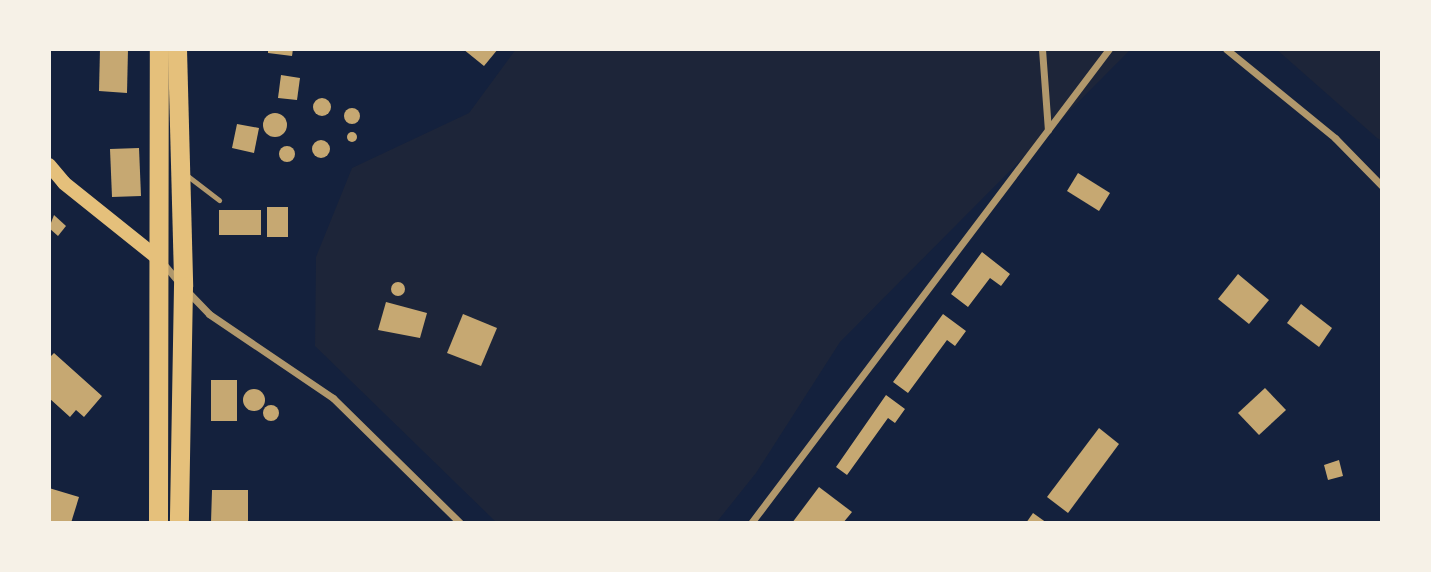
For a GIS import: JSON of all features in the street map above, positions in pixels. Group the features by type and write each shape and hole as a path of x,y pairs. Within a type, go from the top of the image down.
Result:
{"highway":[{"path":"158,523 159,49"},
{"path":"177,49 183,286 179,523"}],"main road":[{"path":"49,165 64,183 159,259"}],"street":[{"path":"1042,49 1048,131"},
{"path":"751,523 1109,49"},
{"path":"1226,49 1335,138 1382,186"},
{"path":"159,259 209,314 332,398 460,523"}],"lane":[{"path":"159,159 178,168 219,200"}],"shaded area":[{"path":"516,49 1131,49 840,342 756,473 716,523 497,523 315,346 316,257 352,168 469,113"},
{"path":"1276,49 1382,49 1382,141 1377,138"}],"building":[{"path":"100,49 128,49 127,93 99,91"},
{"path":"268,49 293,49 292,56 268,53"},
{"path":"463,49 498,49 484,66"},
{"path":"281,75 300,78 297,100 278,98"},
{"path":"322,98 328,101 331,107 328,113 322,116 316,113 313,107 316,101"},
{"path":"352,108 360,116 352,124 344,116"},
{"path":"275,113 286,120 287,125 280,136 275,137 264,130 263,125 270,114"},
{"path":"237,124 259,128 254,153 232,148"},
{"path":"352,132 357,137 352,142 347,137"},
{"path":"321,140 327,143 330,149 327,155 321,158 315,155 312,149 315,143"},
{"path":"287,146 293,148 293,160 287,162 281,160 279,154 281,148"},
{"path":"139,148 141,196 112,197 110,149"},
{"path":"1078,173 1110,193 1099,211 1067,191"},
{"path":"267,207 288,207 288,237 267,237"},
{"path":"219,210 261,210 261,235 219,235"},
{"path":"54,215 66,226 58,236 49,228"},
{"path":"982,252 1010,274 1001,286 990,278 968,307 951,294"},
{"path":"1238,274 1269,300 1249,324 1218,299"},
{"path":"395,282 401,282 405,289 401,296 395,296 391,292 391,286"},
{"path":"386,302 427,313 420,338 378,330"},
{"path":"1301,304 1332,328 1319,347 1287,323"},
{"path":"463,314 497,328 481,366 447,353"},
{"path":"943,314 966,331 955,346 947,340 908,393 893,382"},
{"path":"54,353 102,396 84,417 76,410 70,417 49,398 49,358"},
{"path":"211,380 237,380 237,421 211,421"},
{"path":"1265,388 1286,410 1259,435 1238,413"},
{"path":"254,389 262,392 265,400 262,408 254,411 246,408 243,400 246,392"},
{"path":"886,395 905,409 895,423 888,418 847,475 836,467"},
{"path":"271,405 277,407 277,419 271,421 265,419 263,413 265,407"},
{"path":"1099,428 1119,444 1068,513 1047,497"},
{"path":"1339,460 1343,476 1328,480 1324,465"},
{"path":"819,487 852,512 843,523 792,523"},
{"path":"49,488 79,497 71,523 49,523"},
{"path":"212,490 248,490 248,523 211,523"},
{"path":"1033,513 1047,523 1026,523"}]}
